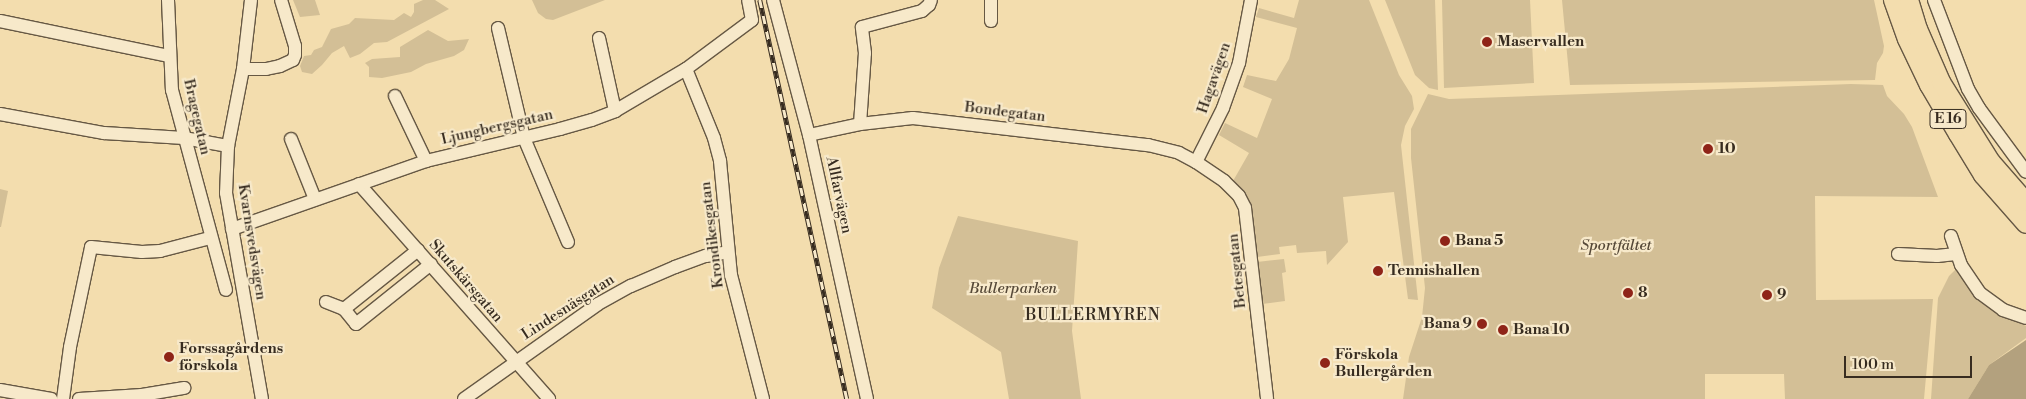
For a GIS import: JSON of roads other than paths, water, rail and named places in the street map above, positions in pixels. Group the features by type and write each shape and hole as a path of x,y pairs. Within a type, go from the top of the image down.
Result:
{"highway":[{"name":"E 16","path":"1893,0 1907,39 1929,86 1983,175 2026,224"},
{"name":"E 16","path":"1909,0 1918,29 1941,82 1991,162 2026,202"}],"street":[{"name":"Bragegatan","path":"168,0 172,90 210,238 226,290"},
{"name":"Kvarnsvedsvägen","path":"251,0 243,69 228,146 226,193 262,399"},
{"path":"243,69 266,69 280,66 293,60 295,46 281,0"},
{"name":"Ljungbergsgatan","path":"232,229 426,161 524,138 592,120 615,111 686,69 752,20 748,0"},
{"name":"Allfarvägen","path":"774,0 809,135 867,399"},
{"path":"860,124 865,53 862,27 922,11 929,5 931,0"},
{"path":"991,0 992,21"},
{"name":"Hagavägen","path":"1196,162 1224,108 1238,64 1251,0"},
{"path":"1934,0 1968,89 1979,108 2026,172"},
{"path":"0,21 169,56"},
{"path":"498,28 524,138 568,242"},
{"path":"599,38 615,111"},
{"name":"Krondikesgatan","path":"686,69 714,138 720,161 731,275 763,399"},
{"path":"395,96 426,161"},
{"path":"0,114 104,133 184,138 228,146"},
{"name":"Bondegatan","path":"809,135 860,124 913,118 1148,145 1179,153 1196,162"},
{"path":"291,139 315,199"},
{"name":"Betesgatan","path":"1196,162 1224,181 1239,196 1245,208 1267,399"},
{"name":"Skutskärsgatan","path":"359,184 431,264 514,362 549,399"},
{"path":"1951,236 1960,265 1980,293 2003,310 2026,318"},
{"path":"63,399 70,347 88,254 91,248 142,252 160,251 210,238"},
{"path":"344,309 418,250"},
{"name":"Lindesnäsgatan","path":"464,399 598,304 631,286 706,256 728,252"},
{"path":"1898,254 1937,256 1956,254"},
{"path":"326,302 344,309 356,324 431,264"},
{"path":"79,399 142,395 184,388"},
{"path":"0,390 52,399"}],"railway":[{"path":"760,0 847,399"}],"place":[{"name":"Maservallen","path":"1487,42"},
{"name":"10","path":"1708,149"},
{"name":"Bana 5","path":"1445,241"},
{"name":"Tennishallen","path":"1378,271"},
{"name":"8","path":"1628,293"},
{"name":"9","path":"1767,295"},
{"name":"Bana 9","path":"1482,324"},
{"name":"Bana 10","path":"1503,330"},
{"name":"Forssagårdens förskola","path":"169,357"},
{"name":"Förskola Bullergården","path":"1325,363"}],"district":[{"name":"BULLERMYREN","path":"1093,315"}],"park label":[{"name":"Sportfältet","path":"1616,246"},
{"name":"Bullerparken","path":"1013,289"}]}
